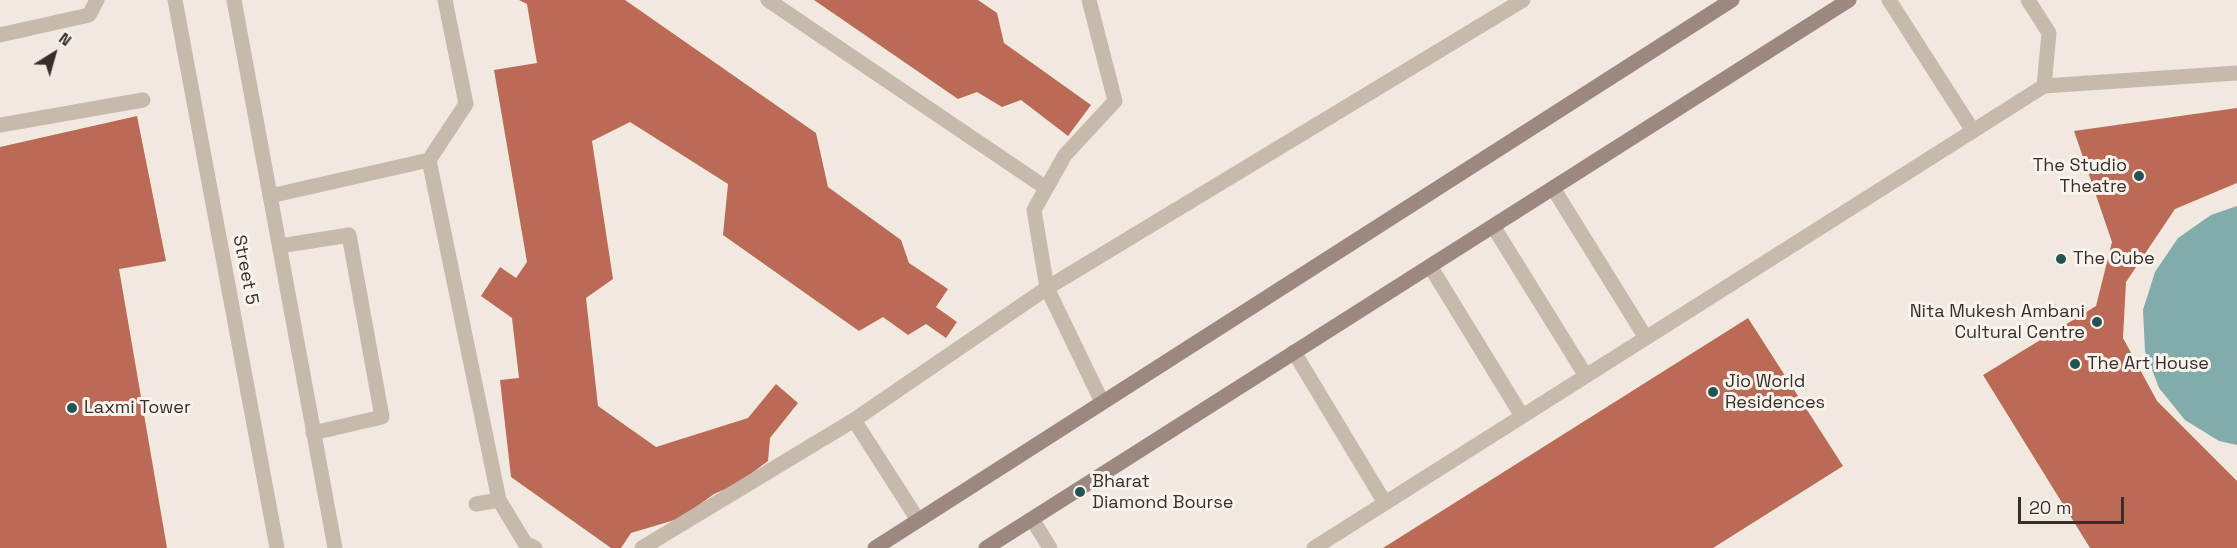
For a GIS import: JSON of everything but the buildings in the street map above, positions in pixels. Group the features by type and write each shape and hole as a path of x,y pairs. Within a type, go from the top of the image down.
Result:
{"main road":[{"path":"875,548 1732,0"},
{"path":"986,548 1849,0"}],"street":[{"path":"0,35 89,15 97,0"},
{"name":"Street 5","path":"175,0 277,548"},
{"path":"234,0 335,548"},
{"path":"270,196 429,160 466,104 445,0"},
{"path":"768,0 1047,188"},
{"path":"1089,0 1115,101 1065,155 1034,210 1047,288 1102,402"},
{"path":"642,548 854,420 1047,288 1523,0"},
{"path":"1889,0 1973,131"},
{"path":"2028,0 2049,33 2044,86"},
{"path":"1314,548 2044,86 2237,73"},
{"path":"0,125 143,100"},
{"path":"429,160 499,500 525,543 535,548"},
{"path":"1553,188 1646,338"},
{"path":"1493,226 1586,376"},
{"path":"280,246 349,235 382,417 313,433"},
{"path":"1430,266 1522,416"},
{"path":"1294,352 1385,503"},
{"path":"854,420 918,520"},
{"path":"476,504 499,500"},
{"path":"1032,519 1050,548"}],"water":[{"path":"2237,206 2237,445 2219,441 2185,420 2159,388 2145,351 2143,310 2155,272 2178,238 2211,215"}],"place":[{"name":"The Studio Theatre","path":"2139,176"},
{"name":"The Cube","path":"2061,259"},
{"name":"Nita Mukesh Ambani Cultural Centre","path":"2097,322"},
{"name":"The Art House","path":"2075,364"},
{"name":"Jio World Residences","path":"1713,392"},
{"name":"Laxmi Tower","path":"72,408"},
{"name":"Bharat Diamond Bourse","path":"1080,492"}]}
